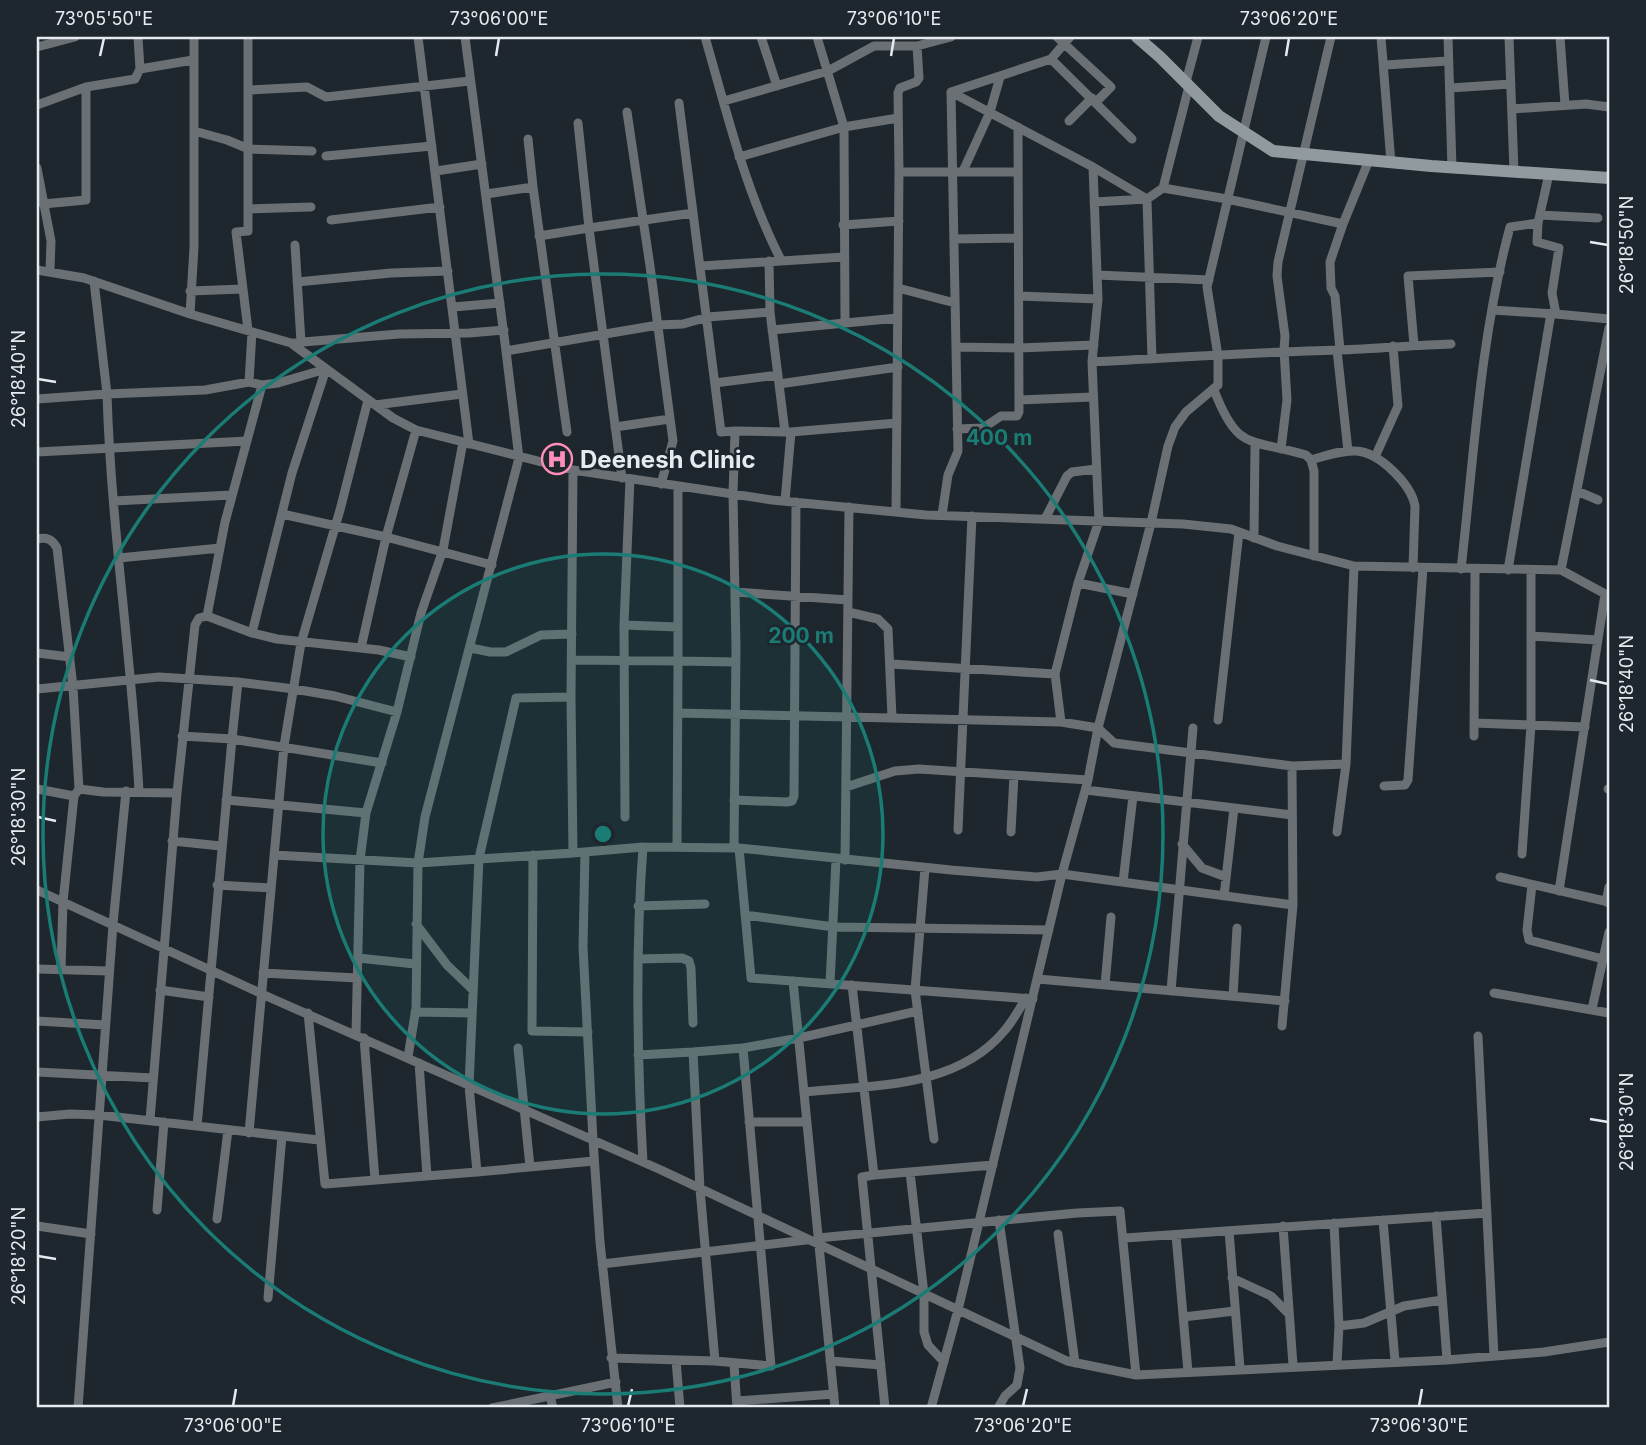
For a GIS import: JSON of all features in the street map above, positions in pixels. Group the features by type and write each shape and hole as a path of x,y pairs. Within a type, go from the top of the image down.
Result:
{"street":[{"path":"37,47 75,37"},
{"path":"37,105 86,87 135,79 140,69 138,37"},
{"path":"190,314 194,247 194,37"},
{"path":"248,37 248,231 236,232 250,331 249,382"},
{"path":"375,1180 360,1036 357,978 360,860 366,813 397,712 421,613 441,553 466,443 453,307 418,37"},
{"path":"408,1057 415,1012 418,863 425,817 519,458 464,37"},
{"path":"705,37 739,157 767,233 781,260"},
{"path":"761,37 777,86"},
{"path":"817,37 844,127 845,323"},
{"path":"724,101 828,71 872,42 917,46 929,40 951,37"},
{"path":"1137,37 1219,116 1273,151 1452,168 1609,178"},
{"path":"1094,202 1147,199 1163,188 1198,37"},
{"path":"931,1408 993,1165 1029,999 1038,979 1062,874 1086,790 1098,728 1152,523 1168,446 1175,427 1195,402 1214,390 1219,377 1207,287 1266,37"},
{"path":"1281,449 1287,411 1284,326 1277,276 1278,262 1331,37"},
{"path":"1381,37 1391,163"},
{"path":"1448,37 1452,168"},
{"path":"1509,37 1514,172"},
{"path":"1560,37 1566,105"},
{"path":"951,92 1051,60 1064,39 1111,87 1069,121"},
{"path":"896,512 899,89 919,78 917,46"},
{"path":"140,69 193,60"},
{"path":"1051,60 1132,139"},
{"path":"1385,65 1448,61"},
{"path":"958,171 990,112 1000,77"},
{"path":"248,90 307,87 326,97 470,81"},
{"path":"1450,88 1511,84"},
{"path":"43,204 86,200 86,87"},
{"path":"951,92 1093,167 1147,199"},
{"path":"942,515 948,475 957,456 954,239 958,171 951,92"},
{"path":"679,103 721,432 788,432 897,423"},
{"path":"1512,110 1586,104 1609,107"},
{"path":"627,112 673,441 661,484"},
{"path":"739,157 844,127 898,118"},
{"path":"578,123 615,427 626,478 625,817"},
{"path":"957,429 982,428 1001,416 1017,416 1018,127"},
{"path":"194,131 249,149 313,151"},
{"path":"528,139 567,432"},
{"path":"326,156 432,146"},
{"path":"1348,451 1330,262 1369,160"},
{"path":"436,171 482,164"},
{"path":"1062,722 1055,674 1078,583 1098,521 1092,362 1098,299 1093,167"},
{"path":"37,168 51,241 50,271"},
{"path":"900,172 1017,172"},
{"path":"1508,570 1553,314 1552,293 1559,248 1537,242 1549,174"},
{"path":"486,194 533,187"},
{"path":"1163,188 1343,224"},
{"path":"1147,199 1152,359"},
{"path":"248,209 311,207"},
{"path":"331,220 440,207"},
{"path":"539,236 693,213"},
{"path":"1461,569 1486,351 1510,228 1539,219 1598,218"},
{"path":"843,225 899,221"},
{"path":"954,239 1018,238"},
{"path":"295,245 296,342 371,403 416,430 519,458 573,470 785,501 942,515 1183,524 1231,529 1354,566 1561,570 1607,595 1559,891"},
{"path":"701,266 844,257"},
{"path":"769,261 770,312 788,432 785,501"},
{"path":"37,270 94,281 190,314 296,342 504,330"},
{"path":"297,282 391,273 448,271"},
{"path":"1414,345 1408,276 1500,272"},
{"path":"1097,275 1209,280"},
{"path":"94,281 107,394 109,448 139,791"},
{"path":"898,288 955,303"},
{"path":"190,291 243,289"},
{"path":"1019,296 1098,299"},
{"path":"453,307 500,303"},
{"path":"1493,310 1609,319"},
{"path":"506,351 683,324 708,317 770,312"},
{"path":"772,330 898,318"},
{"path":"1561,570 1609,328"},
{"path":"1092,362 1284,350 1451,344"},
{"path":"956,347 1094,345"},
{"path":"1374,457 1398,406 1393,346"},
{"path":"715,383 898,367"},
{"path":"37,399 205,390 249,382 262,385 326,369"},
{"path":"252,633 292,473 326,369"},
{"path":"207,615 232,495 262,385"},
{"path":"1214,390 1231,427 1237,433 1255,443 1306,455 1311,460 1314,471 1314,555"},
{"path":"371,403 462,394"},
{"path":"1019,400 1093,397"},
{"path":"249,1133 284,746 301,643 371,403"},
{"path":"615,427 670,419"},
{"path":"361,648 386,537 416,430"},
{"path":"735,431 734,800 736,848 751,978 1029,999"},
{"path":"37,452 247,441"},
{"path":"1254,538 1255,443"},
{"path":"1311,460 1348,451 1366,452 1403,481 1413,498 1418,568 1408,780 1401,786 1384,786"},
{"path":"1045,519 1067,476 1072,472 1096,469"},
{"path":"573,470 573,853"},
{"path":"677,847 678,486"},
{"path":"1577,491 1598,500"},
{"path":"114,501 232,495"},
{"path":"734,800 792,801 795,786 796,502"},
{"path":"830,984 846,787 849,507"},
{"path":"282,514 386,537 492,565"},
{"path":"958,830 972,516"},
{"path":"1218,720 1239,532"},
{"path":"37,539 53,541 57,548 73,687 77,792 63,902 61,969"},
{"path":"119,558 220,548"},
{"path":"1337,832 1346,764 1354,566"},
{"path":"1474,736 1475,570"},
{"path":"1522,854 1531,725 1531,570"},
{"path":"1078,583 1133,594"},
{"path":"735,592 848,600"},
{"path":"848,612 878,619 886,624 891,664 892,717"},
{"path":"150,1120 182,736 195,625 199,618 207,615 252,633 301,643 361,648 411,657"},
{"path":"624,625 678,627"},
{"path":"471,648 506,652 541,635 572,634"},
{"path":"1531,636 1598,640"},
{"path":"37,653 70,657"},
{"path":"572,660 736,662"},
{"path":"891,664 1055,674"},
{"path":"37,689 159,677 238,682 335,696 397,712"},
{"path":"197,1126 217,885 238,682"},
{"path":"477,1172 469,1086 478,858 516,698 571,697"},
{"path":"678,713 1062,722 1098,728 1114,743 1292,766 1346,764"},
{"path":"1474,723 1585,727"},
{"path":"1171,991 1193,728"},
{"path":"182,736 284,746 382,763"},
{"path":"1282,1026 1293,905 1292,766"},
{"path":"846,787 907,769 1088,780"},
{"path":"1011,832 1014,775"},
{"path":"37,789 177,793"},
{"path":"1086,790 1292,816"},
{"path":"78,1408 109,971 126,791"},
{"path":"1123,882 1133,796"},
{"path":"226,800 366,813"},
{"path":"1224,895 1234,808"},
{"path":"173,841 221,846"},
{"path":"1182,844 1202,868 1226,877"},
{"path":"643,847 638,906 638,1055 643,1162"},
{"path":"274,855 418,863 643,847 736,848 1037,877 1062,874 1293,905"},
{"path":"585,852 583,947 594,1161 611,1358 618,1408"},
{"path":"533,855 532,1031 588,1032"},
{"path":"925,868 915,990 934,1139"},
{"path":"1500,877 1608,902 1609,887"},
{"path":"217,885 271,888"},
{"path":"1532,885 1527,930 1530,940 1603,959"},
{"path":"37,890 261,993 643,1162 807,1240 819,1242 1016,1338 1074,1363 1136,1375 1447,1360 1545,1352 1609,1342"},
{"path":"638,906 705,904"},
{"path":"745,915 834,927 1049,930"},
{"path":"1105,985 1111,917"},
{"path":"416,924 447,965 473,990"},
{"path":"1233,996 1237,928"},
{"path":"1592,1009 1609,932"},
{"path":"358,958 415,964"},
{"path":"638,959 682,958 689,961 692,1023"},
{"path":"37,968 109,971"},
{"path":"263,973 357,978"},
{"path":"1038,979 1284,1001"},
{"path":"793,981 835,1408"},
{"path":"852,985 874,1175"},
{"path":"160,990 209,997"},
{"path":"1494,993 1609,1013"},
{"path":"804,1092 926,1079 954,1068 1004,1031 1029,999"},
{"path":"638,1055 743,1048 918,1011"},
{"path":"415,1012 472,1013"},
{"path":"308,1013 325,1184 594,1161"},
{"path":"37,1021 105,1025"},
{"path":"1478,1036 1494,1356"},
{"path":"518,1048 530,1167"},
{"path":"611,1358 771,1366 743,1048"},
{"path":"693,1052 700,1189 715,1362"},
{"path":"419,1063 426,1176"},
{"path":"37,1072 153,1077"},
{"path":"37,1117 99,1115 319,1140"},
{"path":"157,1210 164,1122"},
{"path":"749,1122 807,1122"},
{"path":"217,1219 228,1130"},
{"path":"268,1298 282,1136"},
{"path":"885,1408 862,1177 993,1165"},
{"path":"910,1172 924,1294 926,1339 944,1362"},
{"path":"819,1242 916,1228 1121,1211 1136,1375"},
{"path":"1125,1238 1487,1213"},
{"path":"1436,1216 1447,1360"},
{"path":"998,1408 1005,1395 1015,1388 1020,1368 999,1220"},
{"path":"1383,1220 1395,1361"},
{"path":"1334,1223 1338,1364"},
{"path":"37,1226 90,1234"},
{"path":"1283,1226 1293,1366"},
{"path":"1229,1231 1240,1368"},
{"path":"1058,1234 1074,1363"},
{"path":"1176,1235 1188,1372"},
{"path":"602,1264 807,1240"},
{"path":"1232,1278 1271,1296 1289,1315"},
{"path":"1339,1326 1364,1323 1391,1310 1442,1300"},
{"path":"1183,1317 1235,1311"},
{"path":"676,1360 680,1408"},
{"path":"830,1362 881,1365"},
{"path":"734,1364 737,1405 834,1395"},
{"path":"492,1408 616,1382"},
{"path":"550,1396 553,1408"}],"place":[{"name":"Deenesh Clinic","path":"557,459"}]}
